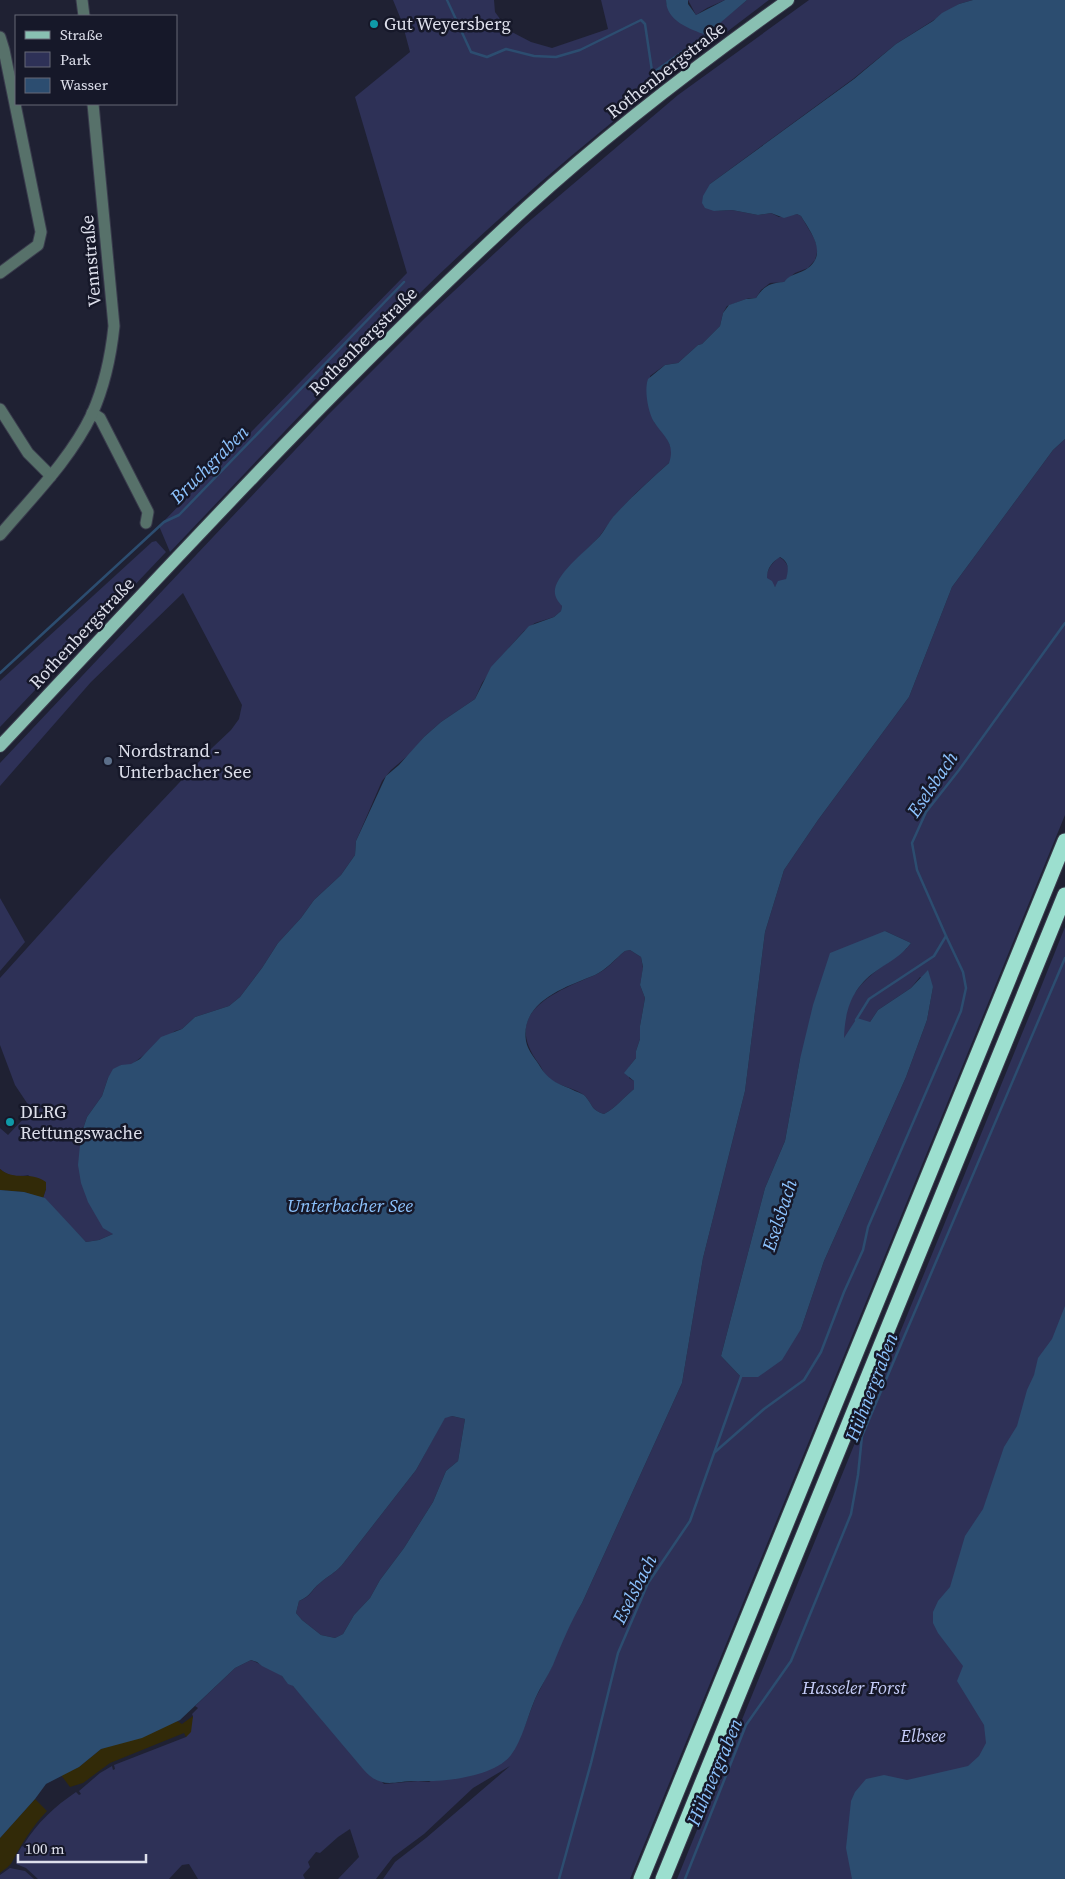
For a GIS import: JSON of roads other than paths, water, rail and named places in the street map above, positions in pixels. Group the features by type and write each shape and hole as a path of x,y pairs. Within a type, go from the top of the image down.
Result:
{"highway":[{"path":"640,1879 1065,841"},
{"path":"663,1879 1065,895"}],"main road":[{"name":"Rothenbergstraße","path":"0,746 315,414 464,266 529,206 652,101 788,0"}],"street":[{"path":"82,0 84,15"},
{"path":"0,37 15,104"},
{"path":"0,273 38,245 41,232 15,105"},
{"name":"Vennstraße","path":"0,535 70,450 92,413 112,350 114,326 93,105"},
{"path":"0,410 28,453 50,476"},
{"path":"92,413 100,418 148,512 146,524"}],"water":[{"path":"666,0 688,0 688,4 696,15 725,0 747,0 706,35 686,27 674,19 667,7"},
{"name":"Unterbacher See","path":"973,0 1065,0 1065,439 1053,450 952,587 909,697 818,820 784,870 765,932 745,1091 703,1258 682,1383 582,1603 537,1695 515,1749 503,1762 493,1768 468,1777 389,1783 376,1780 363,1769 293,1686 288,1684 282,1676 251,1660 235,1668 180,1720 142,1738 101,1749 79,1767 46,1784 0,1838 0,1190 24,1192 45,1198 86,1242 99,1240 113,1234 103,1228 88,1202 81,1183 78,1165 81,1135 87,1117 102,1096 113,1069 121,1065 131,1064 140,1059 161,1037 182,1029 195,1017 229,1006 240,997 278,943 301,918 314,900 341,875 355,855 356,841 386,776 441,722 475,699 491,667 529,626 554,617 561,611 562,606 557,599 555,589 562,575 600,536 611,519 669,463 671,456 670,445 654,422 648,407 646,389 648,379 665,365 678,363 698,345 702,344 720,326 723,313 729,305 746,299 756,298 768,286 784,282 808,268 814,262 817,256 817,249 812,235 801,216 797,214 784,218 771,213 758,215 732,210 714,211 705,208 702,203 703,196 710,184 854,79 896,44 933,21 942,13 959,4","holes":["780,557 787,564 788,572 786,579 778,581 775,587 772,581 767,578 767,574 771,566","630,950 641,957 643,967 640,985 645,998 640,1026 640,1039 636,1058 624,1073 634,1081 634,1089 616,1106 604,1114 594,1109 584,1095 548,1077 528,1049 526,1027 530,1016 547,998 599,973 625,951","452,1416 465,1419 458,1461 446,1471 433,1502 404,1548 380,1580 370,1598 354,1615 343,1634 335,1638 321,1635 296,1613 299,1601 342,1565 416,1470 445,1418"]},
{"path":"885,931 911,943 900,954 870,976 857,990 846,1017 844,1038 857,1018 870,1022 878,1010 911,988 928,970 933,987 927,1020 906,1077 824,1261 801,1329 782,1360 758,1377 741,1377 721,1356 765,1188 785,1141 800,1059 813,1005 830,953"},
{"name":"Elbsee","path":"1065,1306 1065,1879 852,1879 846,1848 851,1801 855,1792 866,1779 884,1775 907,1780 968,1766 979,1756 986,1743 984,1725 957,1681 963,1666 938,1633 933,1623 933,1612 938,1601 950,1587 965,1536 983,1509 1004,1447 1017,1426 1038,1358 1052,1339"}],"waterway":[{"path":"447,0 471,52 487,57 506,49 534,56 556,57 580,50 641,20 645,24 652,71 654,72 706,35"},
{"name":"Bruchgraben","path":"0,673 164,522 179,515 404,282"},
{"name":"Eselsbach","path":"856,1020 869,999 934,956 946,936 917,870 912,843 926,812 959,770 1065,623"},
{"path":"715,1452 764,1409 804,1380 821,1352 844,1292 863,1250 868,1227 961,1011 966,988 963,972 946,936"},
{"name":"Hühnergraben","path":"685,1879 746,1725 791,1661 851,1514 862,1436 1065,958"},
{"name":"Eselsbach","path":"559,1879 591,1763 618,1653 648,1583 690,1521 742,1374"}],"place":[{"name":"Gut Weyersberg","path":"374,24"},
{"name":"Nordstrand - Unterbacher See","path":"108,761"},
{"name":"DLRG Rettungswache","path":"10,1122"}],"park label":[{"name":"Hasseler Forst","path":"854,1688"}]}
